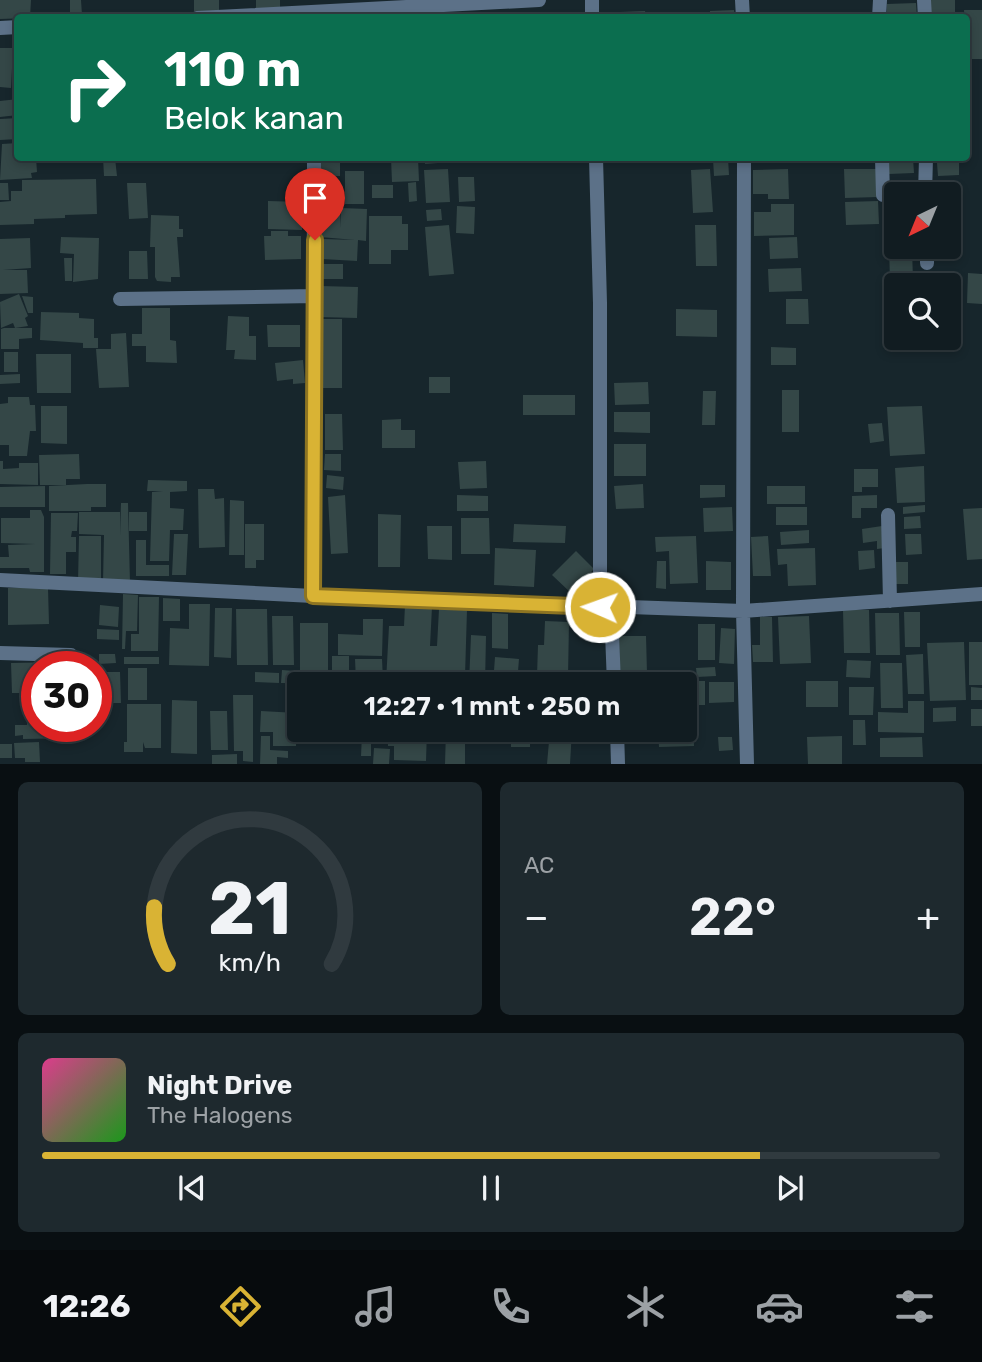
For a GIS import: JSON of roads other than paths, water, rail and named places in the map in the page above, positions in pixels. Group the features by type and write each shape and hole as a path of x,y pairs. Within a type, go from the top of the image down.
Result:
{"street":[{"path":"255,14 539,0"},
{"path":"313,596 314,161"},
{"path":"596,161 605,607 613,672"},
{"path":"744,161 743,611 747,764"},
{"path":"882,161 883,195"},
{"path":"925,182 926,161"},
{"path":"120,299 315,296"},
{"path":"888,515 890,601"},
{"path":"0,580 313,596 743,611 982,594"},
{"path":"0,653 21,654"},
{"path":"617,742 618,764"}]}
